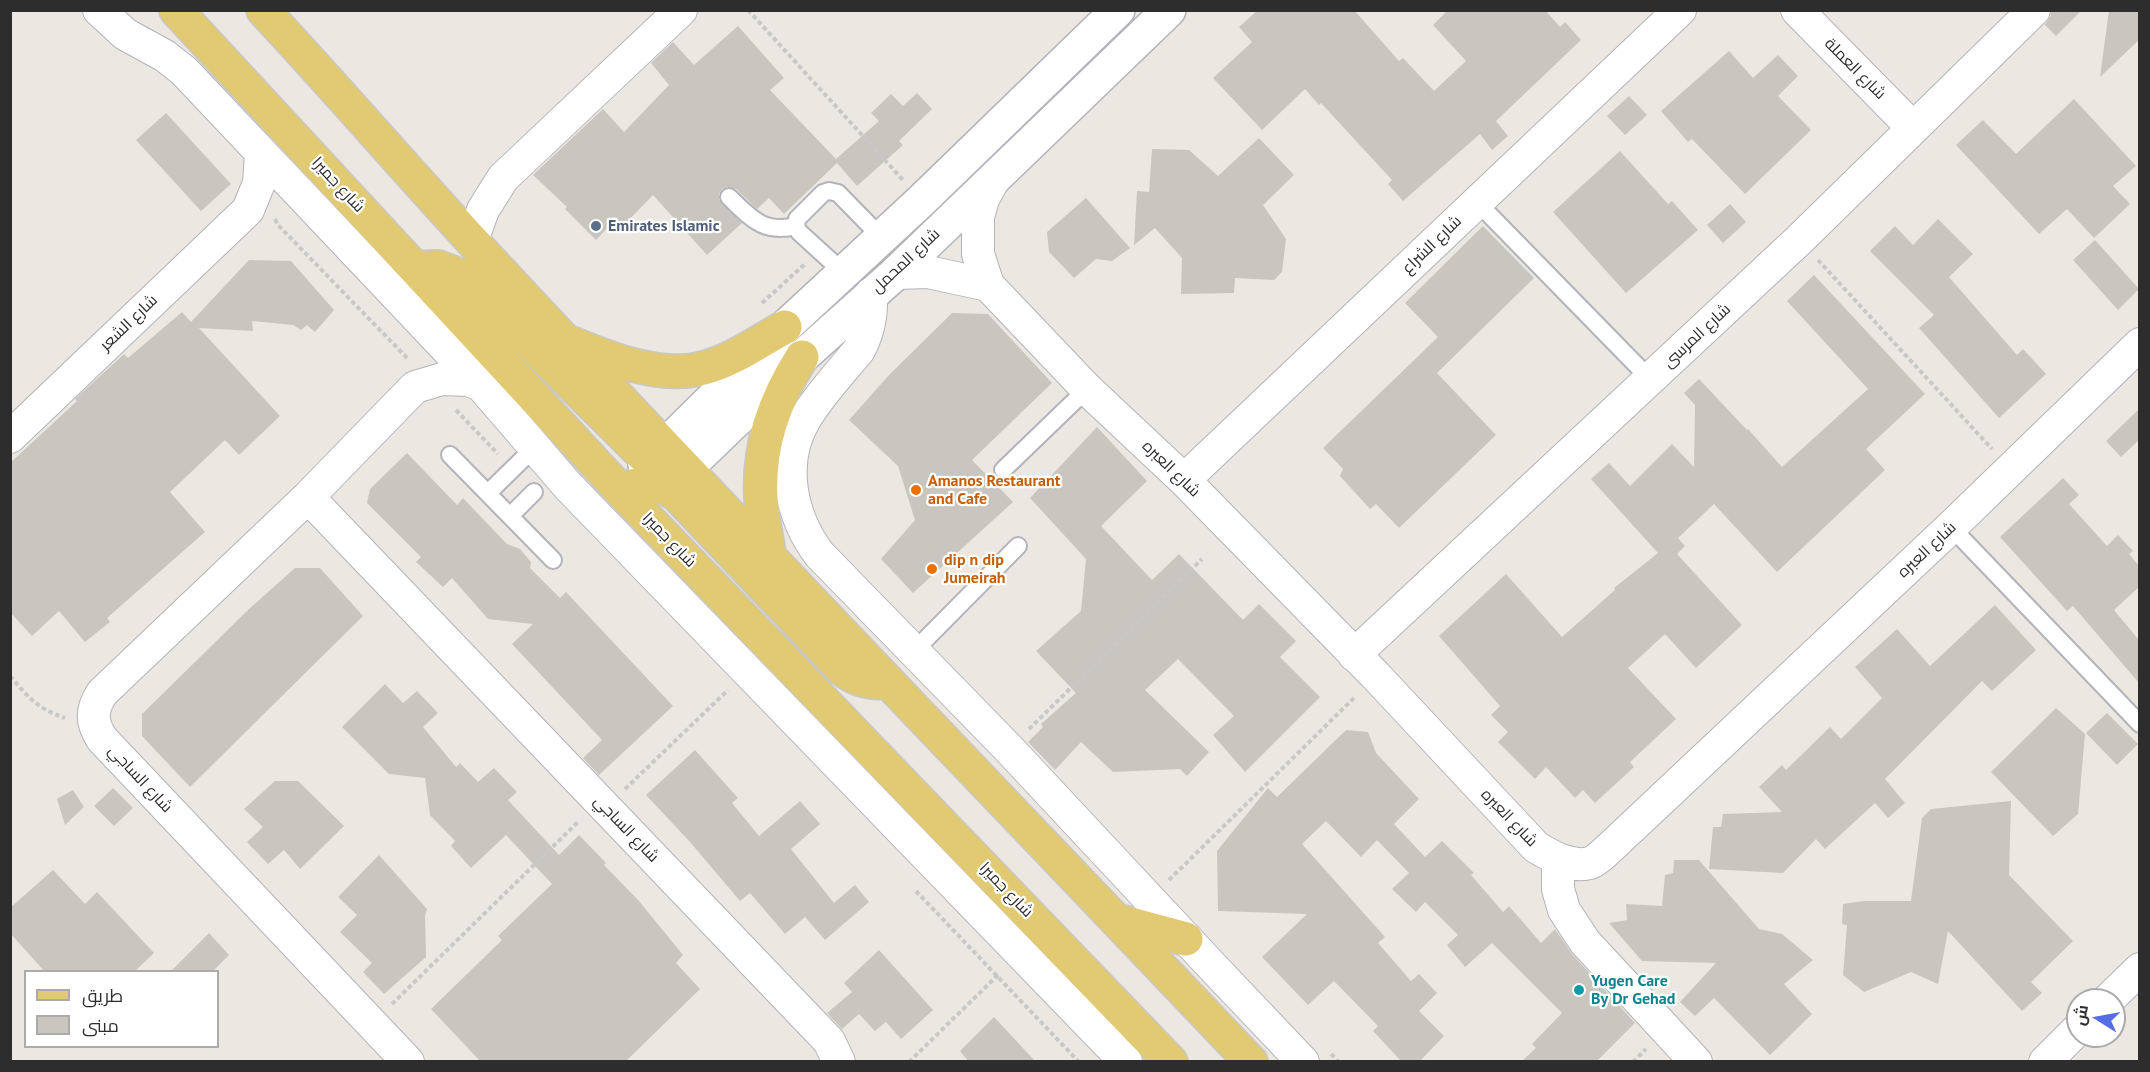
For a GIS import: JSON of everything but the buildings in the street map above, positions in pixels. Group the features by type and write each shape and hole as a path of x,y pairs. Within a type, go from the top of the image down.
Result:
{"main road":[{"name":"شارع جميرا","path":"176,10 631,501 1171,1062"},
{"path":"273,17 472,241 567,341 666,465 677,495 841,668 849,675 867,682 888,682"},
{"path":"415,268 438,267 451,270 467,280 770,559 1119,921 1251,1062"},
{"path":"567,341 634,365 673,371 690,370 720,362 786,327"},
{"path":"770,559 761,500 761,473 765,442 777,402 802,357"},
{"path":"631,501 639,484 666,465"},
{"path":"1119,921 1186,939"}],"street":[{"path":"99,10 125,34 171,60 480,385 568,486 1126,1062"},
{"path":"472,241 483,210 503,178 681,10"},
{"name":"شارع المحمل","path":"666,465 786,327 922,200 1118,10"},
{"name":"شارع المحمل","path":"666,465 802,357 896,273 1169,10"},
{"name":"شارع الشراع","path":"1184,480 1680,10"},
{"name":"شارع العملة","path":"1797,10 1913,128"},
{"name":"شارع المرسى","path":"1365,666 1650,380 1799,240 2034,10"},
{"name":"شارع الشعر","path":"10,437 248,210 259,183 261,154"},
{"name":"شارع العبره","path":"995,177 983,199 978,217 978,254 988,285 1087,389 1184,480 1365,666 1536,847 1558,860 1576,863 1592,862 1608,849 1951,527 2139,344"},
{"path":"248,210 276,203 314,210"},
{"path":"896,273 928,273 988,285"},
{"path":"871,294 871,318 864,340 859,350 804,421 792,458 793,500 798,520 807,538 819,554 913,652 1009,748 1303,1062"},
{"path":"415,387 422,358 425,326"},
{"path":"93,718 95,704 102,693 308,497 415,387 432,380 448,379 468,380 480,385"},
{"name":"شارع الساجي","path":"308,497 829,1041 839,1062"},
{"name":"شارع الساجي","path":"93,718 102,739 408,1062"},
{"path":"1558,860 1558,889 1564,910 1578,933 1696,1062"},
{"path":"2120,988 2139,969"},
{"path":"2045,1062 2066,1041"}],"lane":[{"path":"844,273 799,232 796,226 797,219 823,193 834,191 882,237"},
{"path":"729,197 760,224 777,228 796,226"},
{"path":"1477,202 1650,380"},
{"path":"1003,470 1087,389"},
{"path":"488,493 535,447"},
{"path":"450,455 553,560"},
{"path":"510,516 534,492"},
{"path":"1951,527 2139,724"},
{"path":"913,652 1018,546"}],"path":[{"path":"748,10 922,200"},
{"path":"892,184 900,176"},
{"path":"1799,240 2010,470"},
{"path":"755,310 819,250"},
{"path":"1009,748 1202,559"},
{"path":"1163,887 1365,666"},
{"path":"372,1023 748,671"},
{"path":"10,676 29,699 48,712 65,718 93,718"},
{"path":"909,1062 1023,955"}],"place":[{"name":"Emirates Islamic","path":"596,226"},
{"name":"Amanos Restaurant and Cafe","path":"916,490"},
{"name":"dip n dip Jumeirah","path":"932,569"},
{"name":"Yugen Care By Dr Gehad","path":"1579,990"}]}
